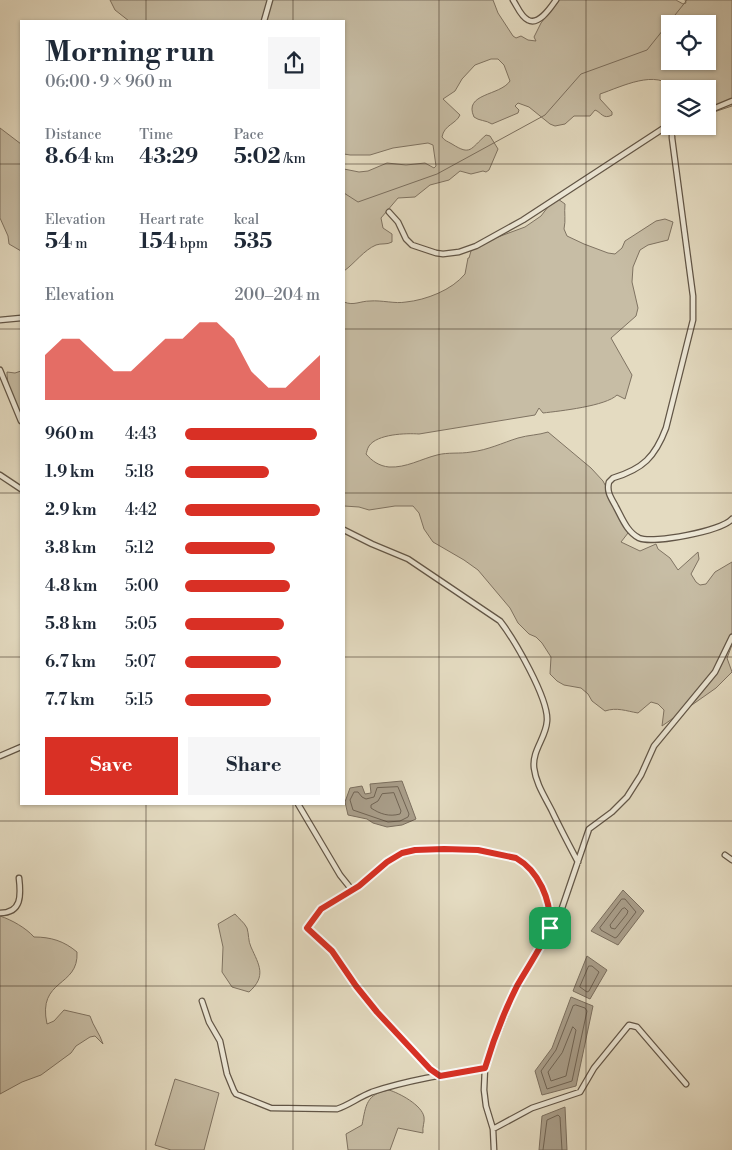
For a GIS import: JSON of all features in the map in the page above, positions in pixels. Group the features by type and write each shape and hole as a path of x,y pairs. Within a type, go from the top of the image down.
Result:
{"street":[{"path":"264,20 270,0"},
{"path":"513,0 522,15 532,21 541,18 556,0"},
{"path":"716,108 732,101"},
{"path":"389,212 394,216 406,239 412,245 436,253 449,254 459,252 476,246 523,220 661,130"},
{"path":"672,135 693,296 693,320 661,442 654,455 644,465 613,478 609,482 608,490 628,529 640,538 653,540 710,530 721,527 732,519"},
{"path":"0,320 20,318"},
{"path":"0,370 20,420"},
{"path":"0,475 20,488"},
{"path":"345,530 408,559 500,621 512,636 547,713 546,726 534,755 536,776 542,792 578,862"},
{"path":"494,1150 493,1129 485,1098 485,1068 516,988 561,911 589,829 612,812 627,797 641,775 654,746 715,672 732,637"},
{"path":"0,756 20,747"},
{"path":"299,805 340,874 352,890"},
{"path":"440,1076 430,1069 377,1012 345,972 332,951 307,928 321,909 352,890 387,862 402,853 415,850 478,850 516,858 530,868 541,886 548,904 550,928"},
{"path":"725,855 732,860"},
{"path":"0,913 8,913 18,904 20,898 19,878"},
{"path":"202,1002 209,1022 220,1041 225,1066 234,1091 240,1096 271,1108 337,1109 373,1092 440,1076 485,1068"},
{"path":"493,1129 532,1108 580,1092 594,1068 628,1025 637,1027 686,1084"}],"shaded area":[{"path":"110,0 493,0 498,13 513,36 516,38 521,36 528,40 536,41 534,37 541,23 559,0 676,0 683,4 686,3 685,0 732,0 732,106 716,111 716,80 649,80 638,81 600,94 600,99 612,112 612,115 606,117 595,110 590,116 574,116 565,124 555,126 529,107 518,103 515,106 519,110 518,113 492,124 474,117 472,109 474,103 478,99 499,90 510,81 504,65 498,59 491,59 475,65 462,79 455,91 443,99 460,115 445,130 442,137 458,148 467,150 486,135 490,136 498,149 489,170 471,174 460,171 449,180 430,185 415,197 398,198 381,218 383,228 392,234 392,242 372,247 345,270 345,169 359,172 368,171 387,163 406,165 425,163 434,168 436,166 433,145 428,143 393,148 370,155 345,154 345,20 128,20 115,10"},
{"path":"0,128 20,143 20,250 9,244 8,236 0,218"},
{"path":"558,199 565,204 564,229 567,236 608,253 615,254 622,248 625,241 656,221 665,219 673,222 668,240 648,245 640,250 633,267 632,282 638,308 636,316 611,338 632,375 625,399 617,395 603,402 582,407 543,413 539,408 535,415 419,434 392,435 373,442 368,447 366,454 379,464 395,467 441,454 483,450 518,438 548,432 591,468 603,481 629,530 621,542 640,551 656,544 658,549 670,558 678,570 698,552 699,559 691,574 700,585 706,584 715,572 732,562 732,645 727,658 732,672 716,688 662,726 664,710 658,704 651,702 638,713 618,709 605,711 592,701 581,688 564,685 557,681 550,674 551,657 542,643 518,623 510,608 478,570 433,542 424,529 419,513 413,506 395,506 369,510 345,506 345,302 351,304 366,301 414,301 438,293 460,280 465,274 471,251 479,244 525,227 541,216 551,203"},
{"path":"20,371 20,413 10,401 7,372"},
{"path":"235,914 247,928 250,945 260,970 258,981 249,992 232,987 222,972 223,947 218,924"},
{"path":"0,916 27,930 34,937 57,940 77,952 76,964 72,972 53,990 48,998 46,1009 47,1024 54,1021 64,1010 90,1016 103,1044 95,1036 90,1037 41,1075 22,1082 0,1094"},
{"path":"175,1079 219,1093 204,1150 171,1150 155,1145"},
{"path":"389,1090 404,1097 419,1108 424,1117 423,1133 398,1128 390,1150 348,1150 346,1134 362,1125 366,1106 371,1098 376,1094"}],"water":[{"path":"402,781 416,819 402,825 387,827 367,819 348,815 345,802 350,788 362,786 365,794 371,793 370,784"},
{"path":"623,890 644,911 618,945 591,931"},
{"path":"587,956 607,970 590,999 573,991"},
{"path":"571,997 593,1006 576,1086 542,1095 535,1071 552,1048"},
{"path":"565,1107 567,1150 539,1150 542,1116"}],"waterway":[{"path":"345,194 358,202 437,174 545,115 581,74 647,50 687,0"}],"route":[{"path":"444,849 478,850 520,860 530,868 541,886 548,904 550,928 516,988 485,1068 440,1076 430,1069 377,1012 345,972 332,951 307,928 321,909 359,886 387,862 402,853 415,850 444,849"}]}
